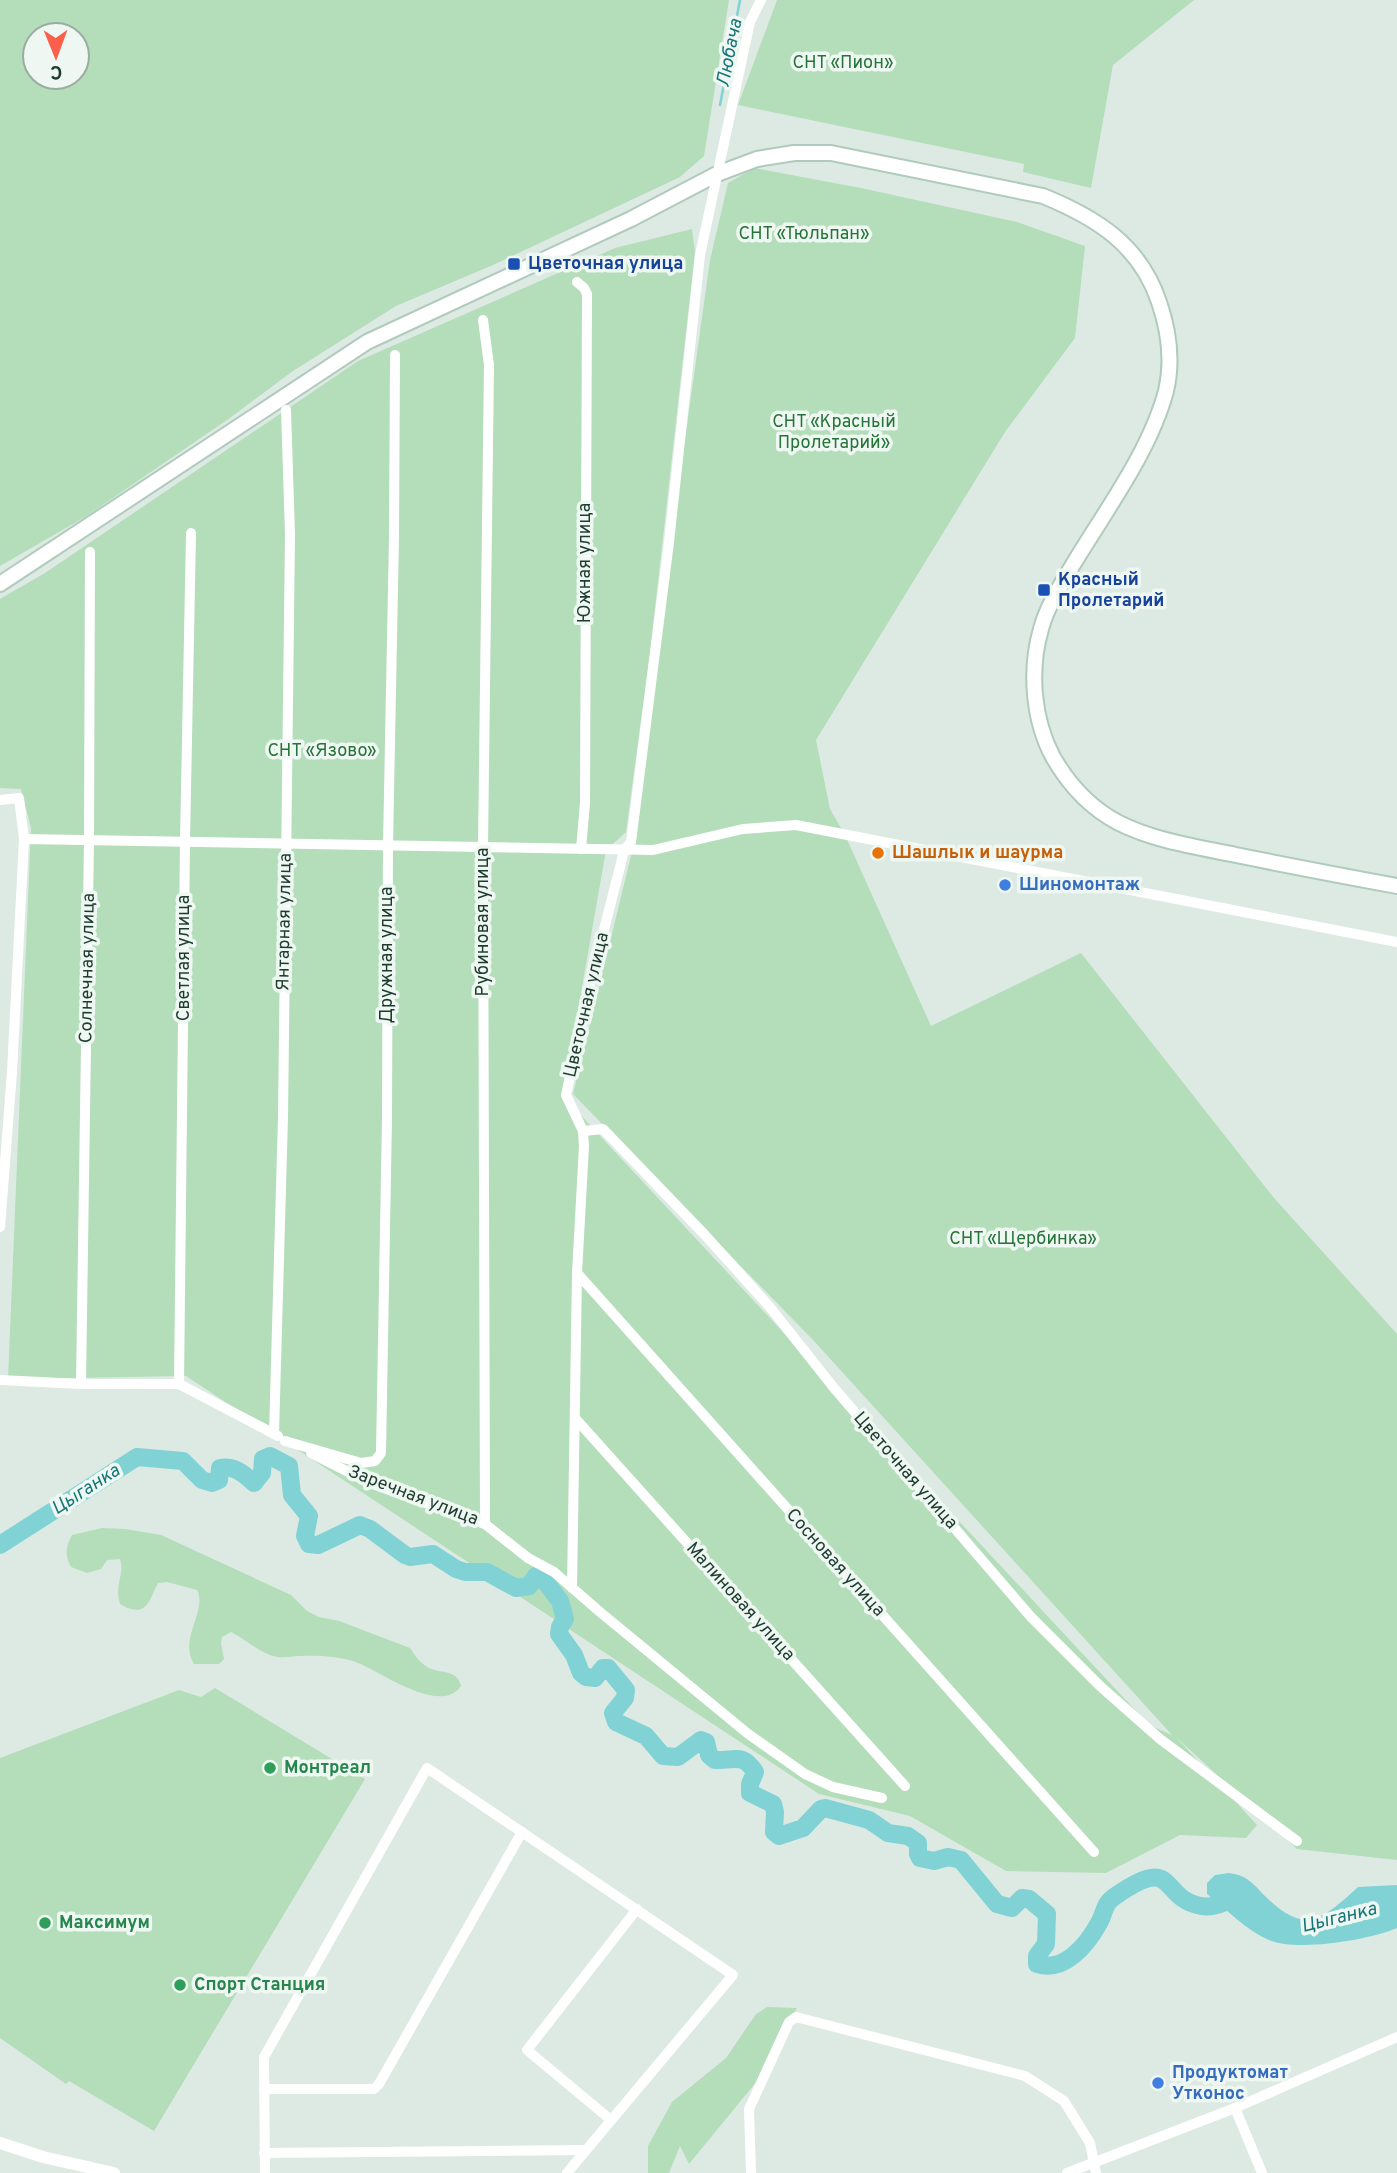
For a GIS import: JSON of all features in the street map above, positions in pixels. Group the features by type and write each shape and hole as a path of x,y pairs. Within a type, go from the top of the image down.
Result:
{"main road":[{"path":"0,584 367,342 631,219 717,174 757,159 794,153 831,153 1043,196 1075,209 1118,237 1140,261 1149,277 1166,323 1170,356 1166,390 1152,429 1059,589 1041,628 1035,665 1035,702 1045,743 1064,775 1088,804 1119,823 1155,837 1199,848 1397,886"}],"street":[{"name":"Цветочная улица","path":"761,0 750,22 700,255 669,542 631,842 624,850 587,996 566,1095 583,1131 603,1129 697,1227 769,1306 834,1388 1031,1617 1100,1686 1160,1739 1297,1841"},
{"name":"Южная улица","path":"577,282 587,295 585,803 582,849"},
{"name":"Рубиновая улица","path":"483,320 489,365 482,847 485,1524"},
{"name":"Дружная улица","path":"285,1441 361,1463 375,1461 381,1454 394,536 394,355"},
{"name":"Янтарная улица","path":"274,1434 283,1117 290,534 286,410"},
{"name":"Светлая улица","path":"179,1384 191,533"},
{"name":"Солнечная улица","path":"81,1384 89,840 90,552"},
{"path":"0,800 19,798 24,839 12,1072 0,1227"},
{"path":"24,839 653,850 743,830 796,825 1397,942"},
{"path":"572,1588 577,1273 583,1131"},
{"name":"Сосновая улица","path":"577,1273 1094,1852"},
{"name":"Заречная улица","path":"0,1380 81,1384 179,1384 370,1483 485,1524 528,1558 554,1572 747,1733 805,1774 833,1787 882,1798"},
{"name":"Малиновая улица","path":"575,1418 905,1786"},
{"path":"265,2173 264,2057 427,1768 733,1975 567,2173"},
{"path":"264,2089 374,2090 522,1832"},
{"path":"611,2120 527,2050 636,1909"},
{"path":"751,2173 749,2109 789,2022 796,2017 1025,2076 1064,2101 1090,2143 1089,2169"},
{"path":"1067,2173 1089,2169 1397,2037"},
{"path":"1235,2108 1262,2173"},
{"path":"0,2143 43,2157 114,2173"},
{"path":"264,2153 586,2150"}],"green space":[{"path":"0,0 729,0 704,156 680,177 493,265 396,306 293,371 227,420 85,517 0,566"},
{"name":"СНТ «Пион»","path":"777,0 1194,0 1113,65 1091,188 1023,172 1024,164 738,105"},
{"path":"754,168 1017,222 1085,246 1075,338 1005,432 816,740 830,809 845,835 931,1026 1081,953 1274,1198 1397,1334 1397,1860 1297,1849 1176,1737 1257,1825 1246,1838 1180,1835 1106,1873 1006,1871 910,1816 819,1794 186,1376 8,1379 31,828 21,789 0,788 0,599 45,573 358,361 615,248 692,229 695,252 650,653 626,832 606,850 563,1096 1149,1725 1172,1735 814,1341 573,1094 636,835 671,540 710,260 728,183"},
{"path":"102,1528 161,1535 291,1595 307,1611 319,1617 339,1621 410,1648 423,1664 434,1670 453,1674 461,1686 451,1694 424,1694 347,1659 271,1655 231,1632 222,1637 224,1659 219,1664 194,1664 189,1644 199,1607 197,1590 167,1582 158,1583 145,1607 136,1610 120,1604 120,1559 107,1560 101,1569 87,1573 71,1567 67,1551 72,1535"},
{"path":"215,1688 365,1779 154,2131 69,2081 66,2084 0,2038 0,1758 179,1690 201,1697"},
{"path":"767,2007 797,2008 766,2070 689,2164 680,2146 669,2173 648,2173 648,2146 672,2102 726,2058 756,2014"}],"water":[{"path":"1229,1873 1247,1879 1276,1906 1300,1919 1321,1916 1358,1887 1397,1885 1397,1928 1369,1937 1314,1945 1269,1940 1244,1925 1207,1894 1207,1883 1215,1875"}],"waterway":[{"name":"Любача","path":"720,105 740,0"},
{"name":"Цыганка","path":"0,1545 137,1457 183,1461 202,1480 212,1483 219,1480 220,1468 230,1468 239,1471 254,1483 262,1473 263,1459 270,1456 289,1466 292,1495 309,1516 305,1536 309,1544 318,1545 360,1525 370,1529 405,1555 410,1557 433,1554 456,1569 465,1572 487,1572 516,1588 529,1586 536,1576 541,1576 560,1601 565,1619 559,1634 574,1655 581,1673 595,1678 603,1668 608,1668 626,1690 625,1698 613,1713 616,1722 646,1736 663,1756 678,1757 701,1740 706,1742 709,1755 715,1760 738,1759 746,1762 755,1772 750,1793 773,1804 774,1832 779,1836 803,1828 825,1808 869,1820 888,1833 908,1836 918,1843 920,1858 934,1861 948,1857 961,1860 997,1904 1012,1908 1022,1898 1029,1899 1047,1914 1046,1944 1037,1956 1037,1964 1056,1964 1074,1955 1094,1931 1110,1900 1134,1884 1149,1878 1158,1878 1178,1895 1206,1907 1242,1896"}],"place":[{"name":"Цветочная улица","path":"514,264"},
{"name":"Красный Пролетарий","path":"1044,590"},
{"name":"Шашлык и шаурма","path":"878,853"},
{"name":"Шиномонтаж","path":"1005,885"},
{"name":"Монтреал","path":"270,1768"},
{"name":"Максимум","path":"45,1923"},
{"name":"Спорт Станция","path":"180,1985"},
{"name":"Продуктомат Утконос","path":"1158,2083"}],"park label":[{"name":"СНТ «Тюльпан»","path":"804,234"},
{"name":"СНТ «Красный Пролетарий»","path":"834,432"},
{"name":"СНТ «Язово»","path":"322,751"},
{"name":"СНТ «Щербинка»","path":"1023,1239"}]}
